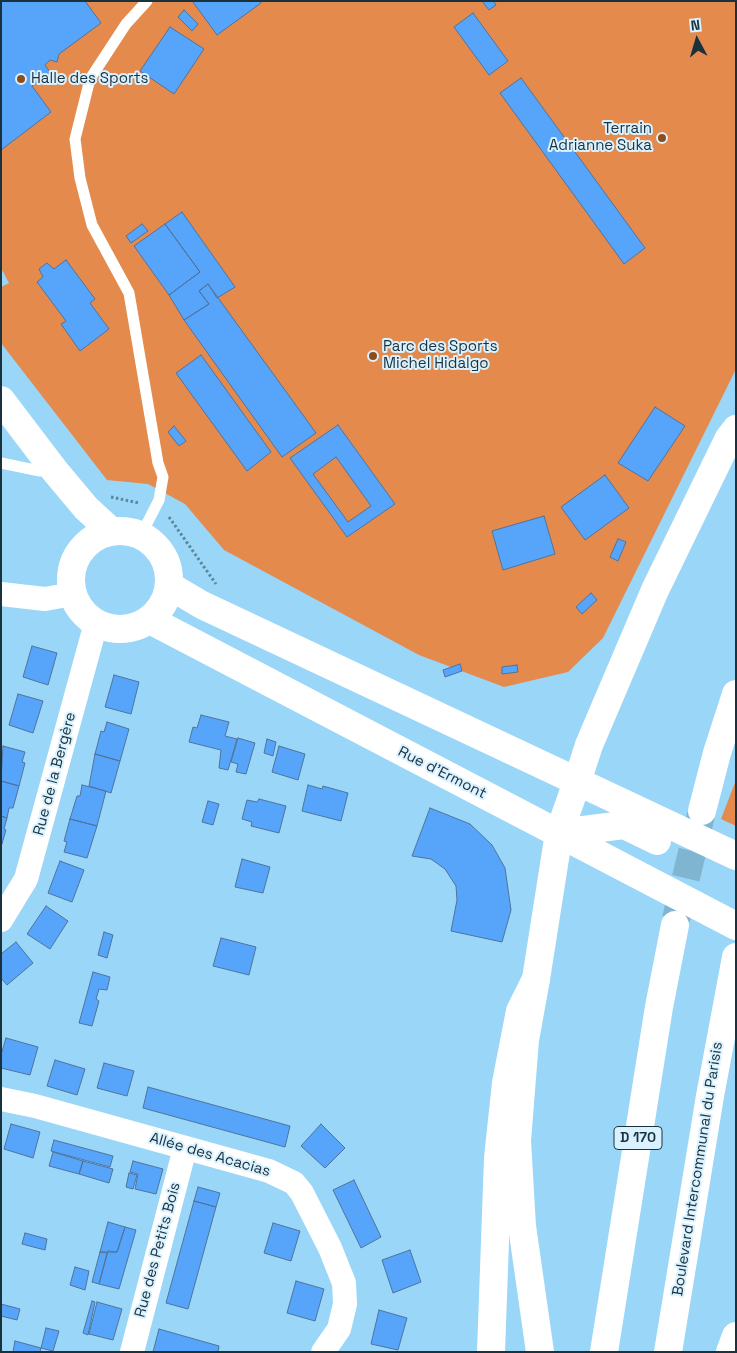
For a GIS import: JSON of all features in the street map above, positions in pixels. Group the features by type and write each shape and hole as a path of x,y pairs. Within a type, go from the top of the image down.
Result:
{"main road":[{"path":"1,400 86,508 111,531"},
{"path":"1,424 74,514 82,531 72,573 73,594 78,605 96,623 109,628 123,629 137,626 150,620 166,599 170,586 169,571 164,556 154,544 142,535 126,530 111,531 98,535 87,543 78,554"},
{"path":"540,1352 522,1226 517,1141 525,1040 558,833 589,745 655,590 729,438 736,429"},
{"path":"170,586 202,605 736,856"},
{"name":"Rue d'Ermont","path":"150,620 558,833 723,912 736,926"},
{"path":"702,811 717,753 736,694"},
{"path":"558,833 624,825 736,876"},
{"name":"D 170","path":"604,1352 657,1016 675,925"},
{"name":"Boulevard Intercommunal du Parisis","path":"668,1352 710,1096 736,957"},
{"path":"491,1352 498,1158 506,1083 520,1011 536,979"},
{"path":"730,1352 736,1336"}],"street":[{"path":"1,594 45,599 73,594"},
{"name":"Rue de la Bergère","path":"1,920 26,878 96,623"},
{"name":"Allée des Acacias","path":"1,1099 35,1106 269,1171 294,1183 302,1193 330,1248 344,1284 345,1304 339,1329 323,1352"},
{"name":"Rue des Petits Bois","path":"132,1352 185,1148"}],"lane":[{"path":"142,535 159,500 163,477 158,463 129,293 92,225 80,178 75,139 90,79 126,24 147,1"},
{"path":"1,463 40,471"}],"path":[{"path":"105,496 137,502 167,514 217,586"}],"shaded area":[{"name":"Parc des Sports Michel Hidalgo","path":"1,1 736,1 736,369 603,638 568,672 504,687 419,655 224,550 185,504 148,484 107,480 1,343 1,287 9,283 1,268"},
{"path":"736,780 736,826 721,819"}],"building":[{"name":"Halle des Sports","path":"1,1 85,1 101,23 59,54 57,62 50,60 45,65 50,72 32,86 51,112 1,150"},
{"path":"260,1 261,3 217,35 193,2"},
{"path":"482,1 493,1 496,5 489,10"},
{"path":"184,10 198,24 192,31 178,17"},
{"path":"473,13 508,61 489,75 454,27"},
{"path":"170,27 204,49 174,94 140,71"},
{"path":"521,78 645,248 624,264 500,93"},
{"path":"182,212 235,287 217,298 208,284 199,291 209,304 184,320 169,295 200,272 165,224"},
{"path":"142,224 148,231 131,243 126,236"},
{"path":"165,224 200,272 169,295 134,246"},
{"path":"66,260 95,299 90,303 109,329 80,351 61,324 66,321 37,282 43,277 39,269 47,263 54,269"},
{"path":"208,284 316,433 282,457 184,320 209,304 199,291"},
{"path":"201,355 271,452 247,471 176,373"},
{"path":"655,407 685,426 648,481 618,463"},
{"path":"338,425 395,504 347,537 290,458"},
{"path":"174,426 186,441 179,446 168,432"},
{"path":"336,457 371,506 348,522 313,474"},
{"path":"605,475 629,508 585,540 561,507"},
{"path":"544,516 555,554 503,570 492,531"},
{"path":"618,539 626,542 618,561 610,557"},
{"path":"591,593 597,600 582,614 576,607"},
{"path":"32,646 57,653 48,685 23,677"},
{"path":"460,664 462,671 445,677 443,670"},
{"path":"517,665 518,672 502,674 502,667"},
{"path":"114,675 139,682 131,714 105,707"},
{"path":"18,694 43,701 33,733 9,725"},
{"path":"201,715 229,722 225,736 237,739 228,770 219,768 221,750 189,742 193,727 197,728"},
{"path":"107,722 129,729 120,761 95,754 101,731 104,732"},
{"path":"238,738 255,743 246,774 236,772 238,764 231,762"},
{"path":"267,739 276,742 273,756 264,753"},
{"path":"3,746 25,752 22,762 25,763 19,786 1,781"},
{"path":"279,746 305,754 298,780 272,772"},
{"path":"95,754 120,761 111,793 89,786"},
{"path":"1,781 19,786 13,808 9,808 7,818 1,816"},
{"path":"82,785 106,791 97,826 70,819 77,796 80,796"},
{"path":"308,785 322,789 323,786 348,793 341,821 302,811"},
{"path":"259,799 286,806 279,833 251,826 252,822 242,819 247,800 257,802"},
{"path":"208,801 219,804 213,825 202,822"},
{"path":"430,808 470,824 492,845 505,868 511,910 502,942 451,931 457,900 456,886 445,869 431,859 412,856"},
{"path":"1,816 7,818 1,847"},
{"path":"70,819 97,826 87,858 64,852 67,842 64,841"},
{"path":"242,859 270,867 263,893 235,887"},
{"path":"60,861 84,870 72,902 48,893"},
{"path":"46,906 68,921 50,949 27,934"},
{"path":"104,932 113,935 107,958 98,955"},
{"path":"221,938 256,947 249,975 213,966"},
{"path":"16,942 33,963 7,985 1,978 1,954"},
{"path":"93,972 110,977 107,990 99,989 96,999 99,1001 92,1026 79,1023"},
{"path":"6,1038 38,1047 30,1075 1,1068 1,1055"},
{"path":"55,1060 85,1069 77,1095 47,1086"},
{"path":"104,1063 134,1071 127,1096 97,1088"},
{"path":"148,1087 290,1126 285,1147 143,1108"},
{"path":"11,1124 40,1132 33,1158 4,1149"},
{"path":"321,1124 345,1148 325,1168 301,1146"},
{"path":"54,1140 113,1156 110,1167 51,1151"},
{"path":"53,1152 83,1161 79,1174 49,1166"},
{"path":"83,1161 113,1169 109,1183 79,1174"},
{"path":"133,1161 163,1169 156,1194 135,1189 138,1174 130,1172"},
{"path":"129,1173 137,1175 133,1189 126,1187"},
{"path":"354,1180 381,1237 361,1248 333,1190"},
{"path":"198,1187 220,1193 216,1207 194,1201"},
{"path":"194,1201 216,1207 188,1309 166,1303"},
{"path":"108,1222 125,1227 117,1252 100,1252"},
{"path":"273,1223 300,1231 291,1261 264,1253"},
{"path":"125,1227 136,1230 119,1289 99,1284 108,1251 117,1252"},
{"path":"25,1233 47,1239 45,1250 22,1244"},
{"path":"410,1250 421,1282 393,1293 382,1260"},
{"path":"100,1252 107,1253 99,1284 92,1282"},
{"path":"75,1267 89,1271 85,1290 70,1285"},
{"path":"296,1281 324,1289 315,1321 287,1313"},
{"path":"92,1301 95,1302 88,1335 83,1333"},
{"path":"97,1302 122,1309 113,1340 89,1334"},
{"path":"1,1304 20,1309 17,1320 1,1316"},
{"path":"379,1310 407,1318 398,1350 371,1344"},
{"path":"46,1328 59,1331 53,1351 41,1348"},
{"path":"159,1329 219,1346 218,1352 153,1352"},
{"path":"15,1341 41,1348 40,1352 13,1352"}],"tunnel":[{"path":"676,919 701,815"}],"place":[{"name":"Halle des Sports","path":"21,79"},
{"name":"Terrain Adrianne Suka","path":"662,138"},
{"name":"Parc des Sports Michel Hidalgo","path":"373,356"}]}
